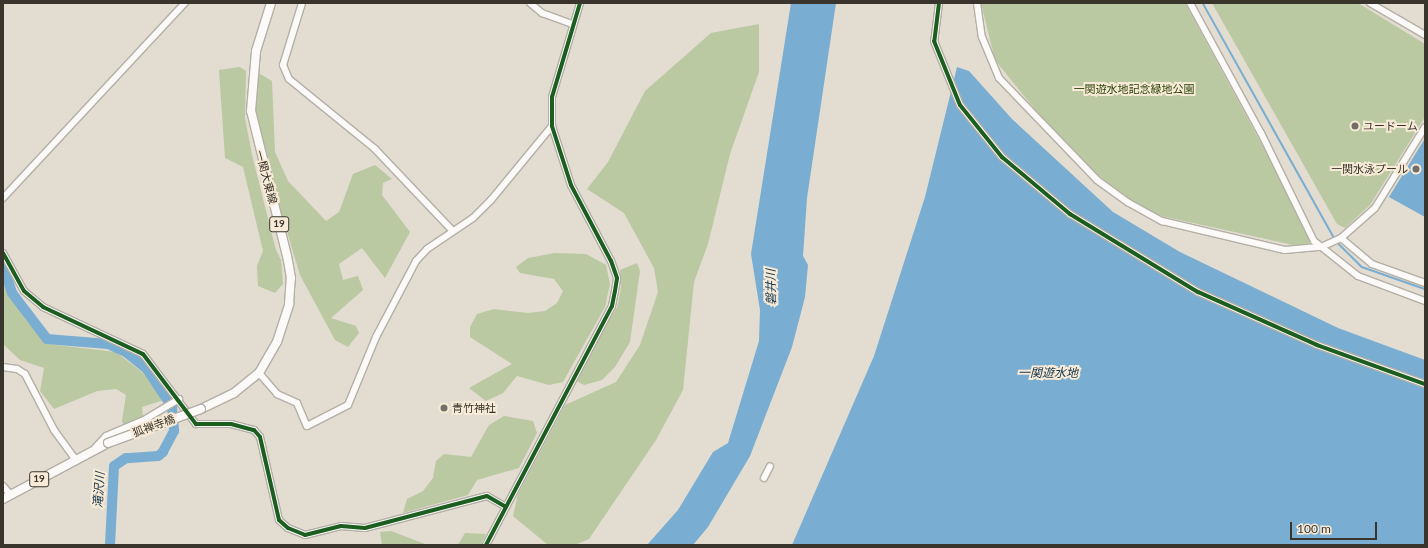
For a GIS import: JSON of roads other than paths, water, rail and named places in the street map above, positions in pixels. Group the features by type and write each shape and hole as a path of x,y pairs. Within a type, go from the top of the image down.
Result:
{"main road":[{"name":"一関大東線","path":"201,409 234,393 259,373 284,325 291,278 251,111 256,51 271,3"},
{"name":"狐禅寺橋","path":"94,449 201,409"},
{"name":"19","path":"3,499 74,458 94,449"}],"street":[{"path":"3,198 185,3"},
{"path":"302,3 283,65 289,79 375,149 452,230"},
{"path":"530,3 542,13 572,24"},
{"path":"486,545 504,506 612,306 616,291 617,278 611,261 571,185 552,126 552,97 572,24 580,3"},
{"path":"939,3 934,41 960,105 1002,157 1070,214 1198,292 1304,339 1425,384"},
{"path":"977,3 982,37 1000,78 1067,151 1128,203 1162,221 1285,250 1321,247 1340,238 1375,208 1425,127"},
{"path":"1190,3 1258,126 1314,241 1358,276 1425,301"},
{"path":"1370,3 1425,35"},
{"path":"259,373 277,394 297,403 307,426 348,405 402,284 427,249 452,230 473,218 491,200 552,126"},
{"path":"1340,238 1372,264 1425,283"},
{"path":"3,253 24,292 42,307 143,354 196,424 231,424 254,430 260,437 279,520 305,535 341,526 365,528 487,496 504,506"},
{"path":"3,367 25,374 54,430 74,458"},
{"path":"94,449 106,436 144,420 158,409 178,400"},
{"path":"764,478 770,466"},
{"path":"3,486 11,494"}],"water":[{"name":"磐井川","path":"791,3 836,3 807,198 803,256 808,265 805,297 792,347 750,456 708,527 693,545 647,545 678,510 713,452 728,443 759,341 760,310 751,254"},
{"name":"一関遊水地","path":"957,67 969,71 1012,119 1113,212 1180,252 1338,328 1425,360 1425,545 792,545 874,356 925,197"},
{"name":"一関水泳プール","path":"1425,140 1425,217 1389,197"}],"waterway":[{"path":"1203,3 1335,239"},
{"path":"1337,242 1362,267 1425,289"},
{"name":"滝沢川","path":"3,265 12,293 47,339 108,344 126,352 147,369 172,407 174,431 163,452 158,456 126,458 114,466 110,545"}],"place":[{"name":"ユードーム","path":"1355,126"},
{"name":"一関水泳プール","path":"1416,169"},
{"name":"青竹神社","path":"444,408"}],"park label":[{"name":"一関遊水地記念緑地公園","path":"1134,89"}]}
